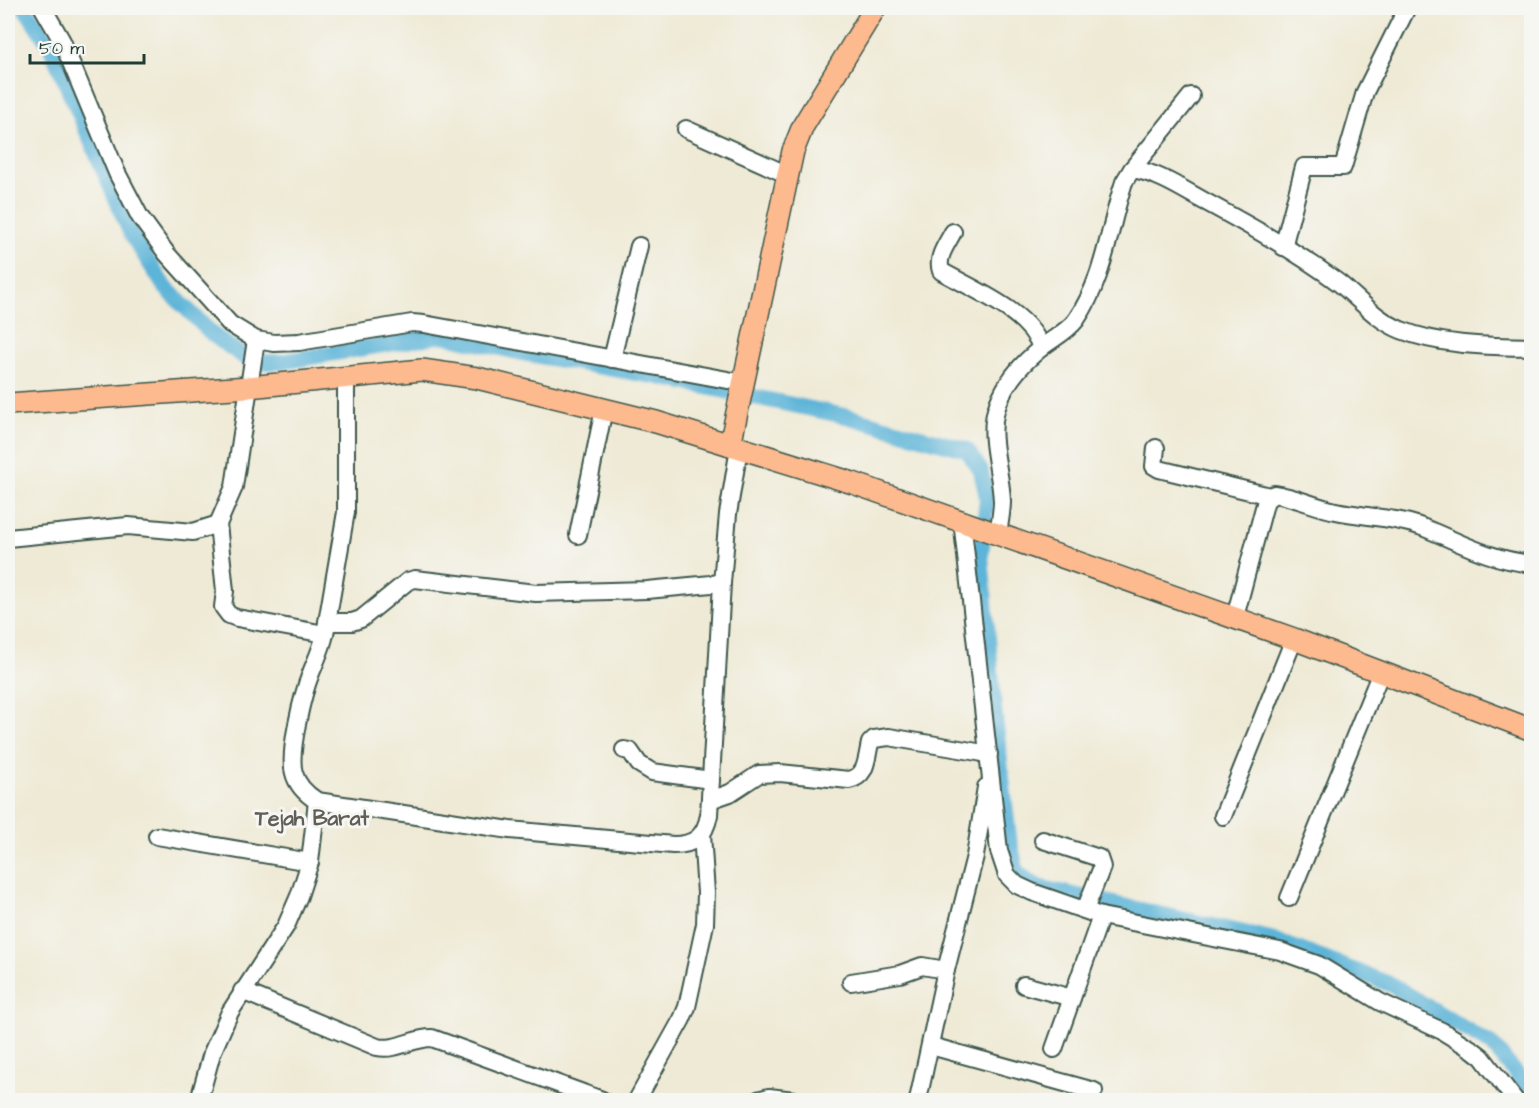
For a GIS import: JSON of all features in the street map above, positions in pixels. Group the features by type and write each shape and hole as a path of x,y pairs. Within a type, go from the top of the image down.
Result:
{"main road":[{"path":"735,446 741,394 794,151 803,126 875,8"},
{"path":"8,404 249,380 346,377 422,370 477,378 656,422 853,483 1235,617 1532,730"}],"street":[{"path":"43,8 62,41 117,173 140,217 167,254 230,324 255,345 299,342 412,323 424,324 612,359 741,394"},
{"path":"1283,247 1304,167 1343,167 1365,92 1407,8"},
{"path":"1191,96 1124,182 1098,277 1086,304 1074,322 1053,341 1041,348 1009,381 995,412 993,430 1002,503 981,527 989,760 999,851 1007,874 1017,885 1032,892 1280,951 1319,965 1380,1002 1442,1031 1473,1050 1482,1057 1515,1101"},
{"path":"686,129 788,174"},
{"path":"1132,169 1157,176 1250,226 1342,286 1374,314 1402,330 1432,338 1471,344 1532,347"},
{"path":"953,232 941,255 939,264 941,271 1012,312 1037,336 1041,348"},
{"path":"612,359 639,246"},
{"path":"255,345 234,488 218,524 225,591 223,607 229,615 326,628 361,619 408,581 415,579 536,593 642,590 722,583"},
{"path":"346,377 346,512 326,628 308,682 293,746 292,761 296,780 316,801 510,830 673,845 694,842 707,825 710,800 722,583 735,446"},
{"path":"578,535 604,409"},
{"path":"1156,448 1154,466 1159,469 1267,503"},
{"path":"1235,617 1267,503 1274,494 1284,495 1322,508 1405,522 1484,554 1513,562 1532,564"},
{"path":"8,538 128,526 193,532 218,524"},
{"path":"1223,816 1294,639"},
{"path":"1289,898 1381,672"},
{"path":"710,800 730,793 759,774 780,773 849,780 857,778 862,775 870,743 878,737 889,737 989,760"},
{"path":"624,750 630,751 639,764 652,772 711,780"},
{"path":"918,1101 946,970 975,856 989,760"},
{"path":"199,1101 212,1053 230,1012 286,926 310,862 316,801"},
{"path":"637,1101 687,1007 705,924 702,834"},
{"path":"157,836 310,862"},
{"path":"1043,840 1099,858 1102,867 1091,906 1072,998 1054,1049"},
{"path":"975,856 999,851"},
{"path":"851,982 900,974 922,966 946,970"},
{"path":"1024,985 1072,998"},
{"path":"242,991 377,1047 387,1049 421,1038 432,1038 602,1101"},
{"path":"931,1046 1094,1091"},
{"path":"758,1101 770,1097 794,1101"}],"waterway":[{"path":"25,8 50,46 131,234 164,286 213,335 251,362 281,362 442,335 522,353 654,376 850,417 967,450 981,471 987,497 981,556 994,708 1009,838 1017,873 1038,887 1271,939 1392,985 1492,1045 1532,1092"}],"district":[{"name":"Tejah Barat","path":"312,818"}]}
